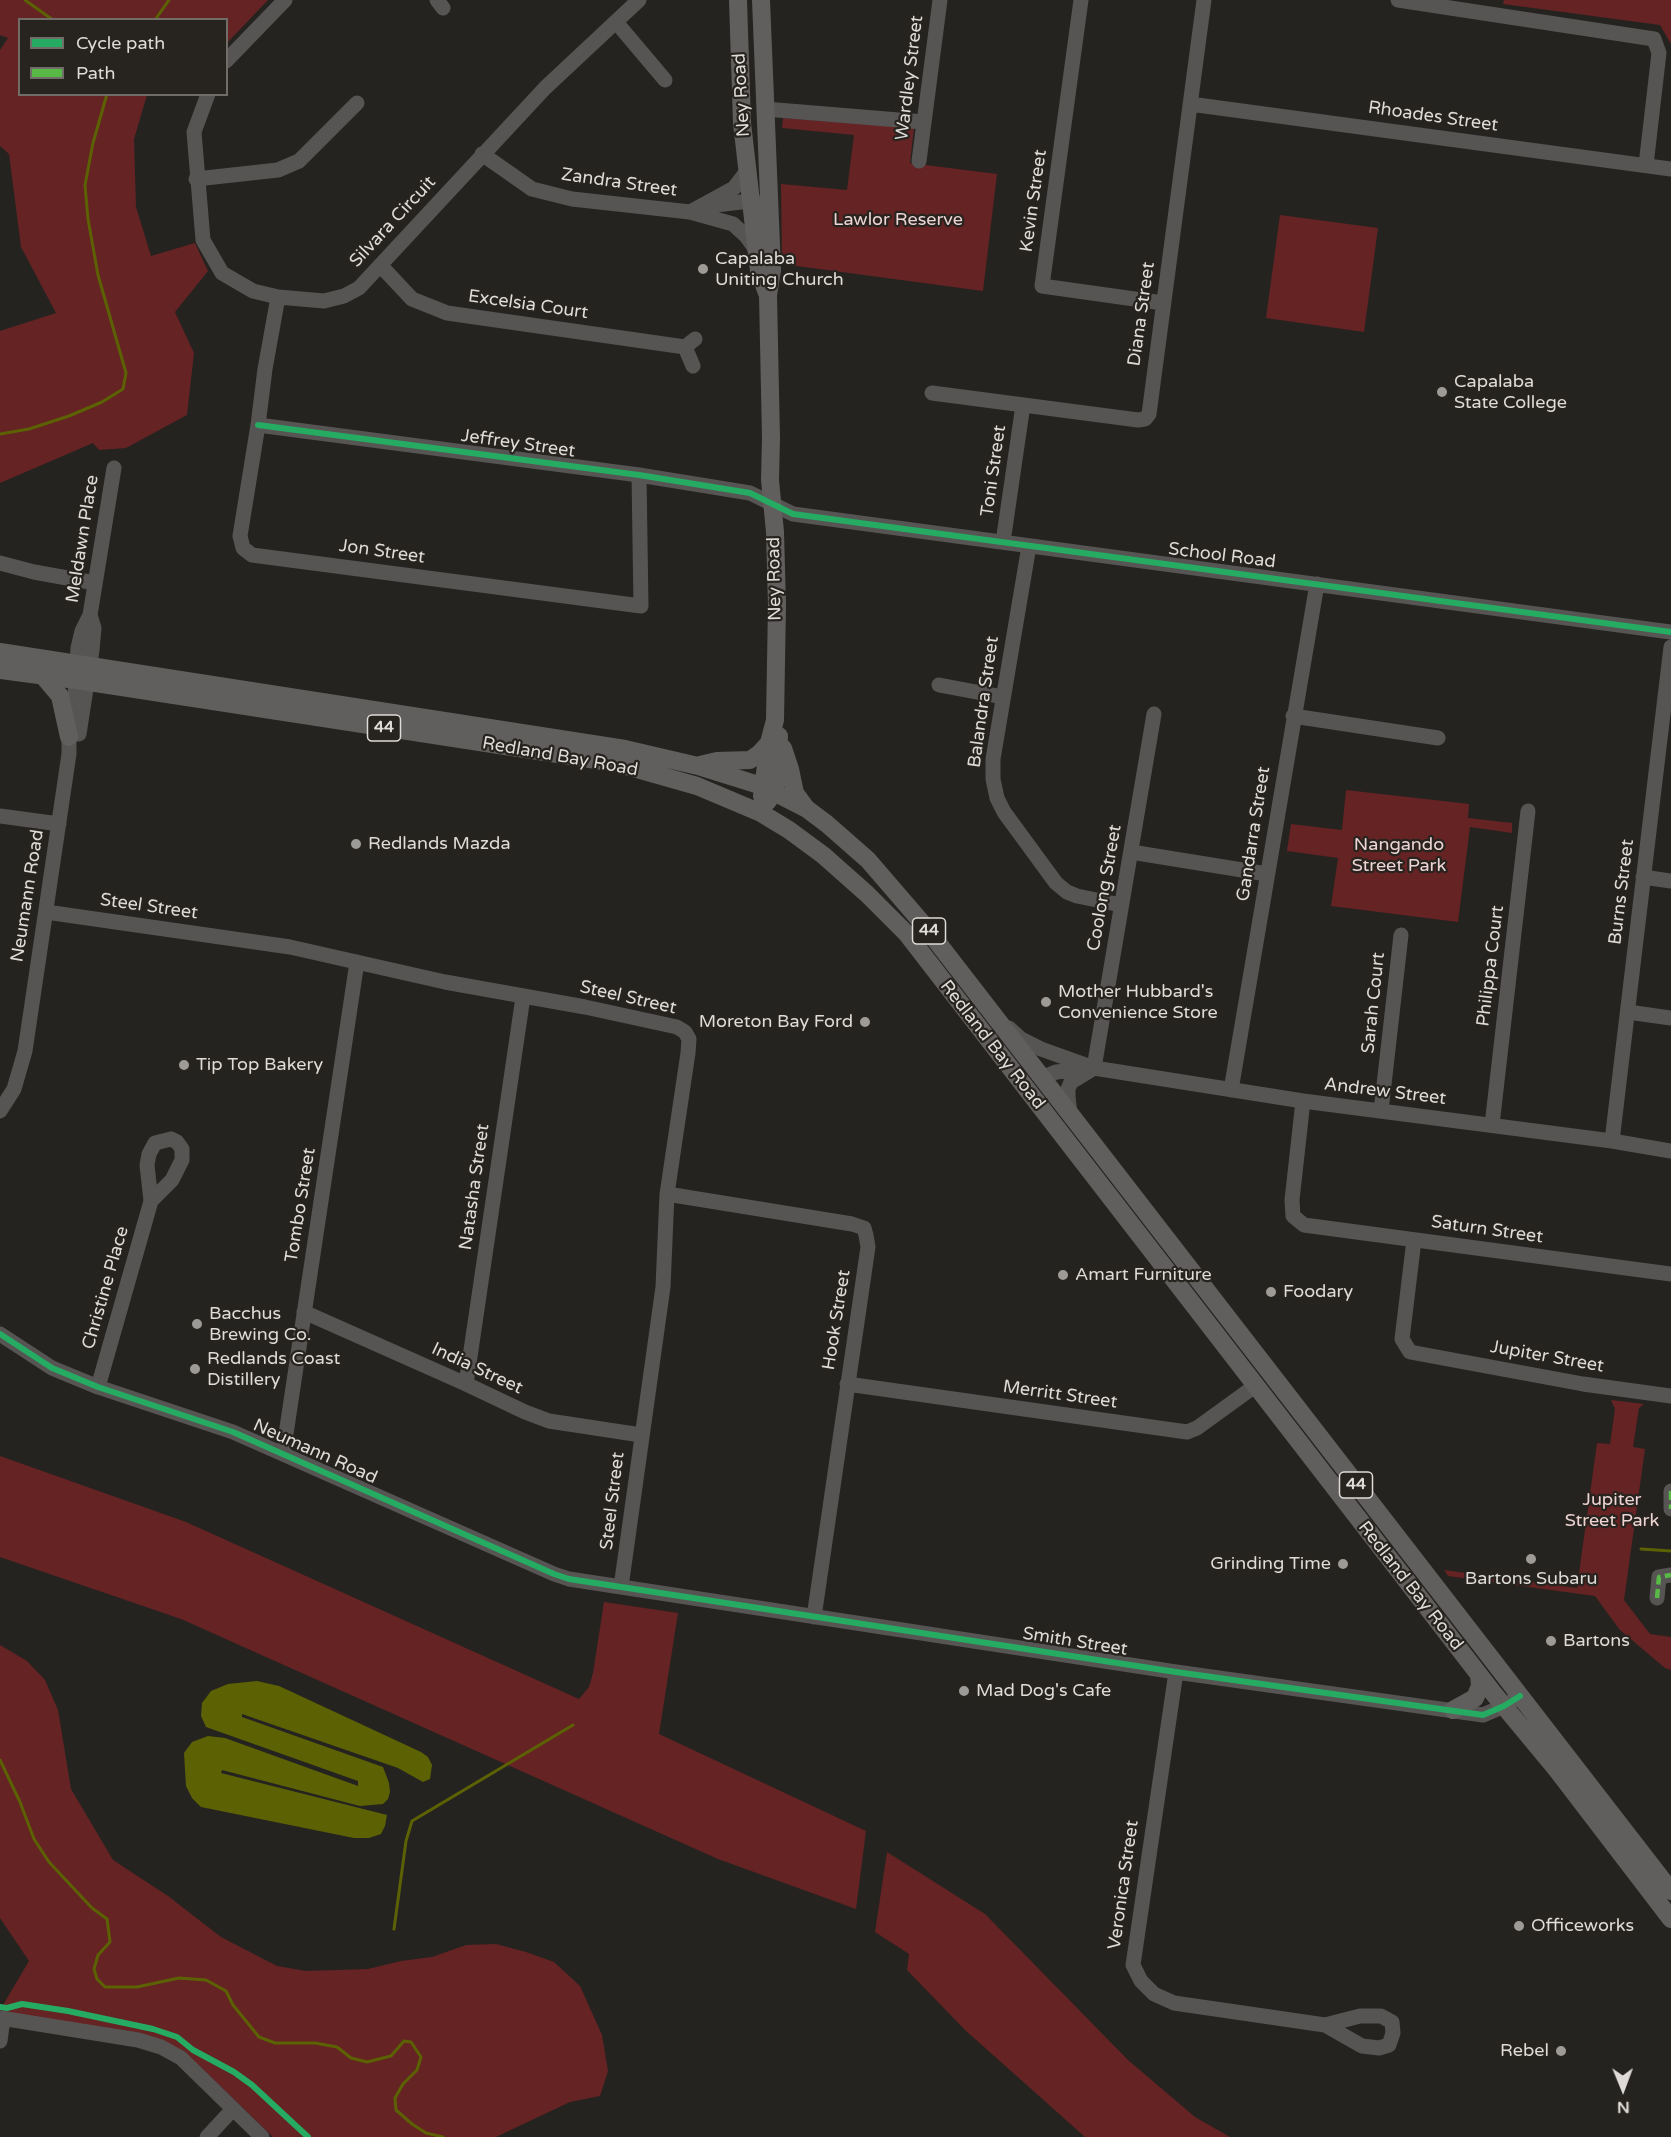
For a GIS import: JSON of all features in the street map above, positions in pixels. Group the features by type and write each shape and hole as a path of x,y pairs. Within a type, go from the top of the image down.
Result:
{"main road":[{"name":"Ney Road","path":"738,0 742,123 747,171 772,270 768,295 771,502 775,532 777,605 775,720 768,789 761,813"},
{"name":"Ney Road","path":"761,0 765,109 757,206 756,250 759,270 768,295"},
{"name":"Redland Bay Road","path":"0,652 83,673 615,763 697,786 761,813 823,855 907,934 1479,1675 1557,1770 1671,1919"},
{"name":"Redland Bay Road","path":"0,670 43,676 83,673 615,747 698,766 768,789 807,809 846,838 924,925 1671,1891"},
{"path":"43,676 60,696 69,746"},
{"path":"698,766 717,761 750,760 774,742 790,769 795,793 807,809"},
{"path":"1022,1084 1039,1073"},
{"path":"1453,1710 1475,1698 1480,1686 1479,1675"}],"street":[{"path":"228,59 285,0"},
{"name":"Silvara Circuit","path":"207,96 194,132 196,178 203,240 222,273 253,291 278,297 324,302 344,296 359,288 545,88 639,0"},
{"name":"Wardley Street","path":"919,161 940,0"},
{"name":"Kevin Street","path":"1081,0 1042,286 1163,303"},
{"name":"Diana Street","path":"932,393 1145,419 1149,414 1204,0"},
{"path":"1398,0 1420,1 1649,36 1657,42 1659,53 1646,165"},
{"path":"616,22 665,80"},
{"path":"196,178 278,170 299,161 357,103"},
{"name":"Rhoades Street","path":"1190,104 1671,168"},
{"path":"765,109 924,122"},
{"name":"Zandra Street","path":"482,154 532,189 572,199 694,210 757,206"},
{"name":"Zandra Street","path":"694,210 734,188 747,171"},
{"name":"Zandra Street","path":"712,217 757,206"},
{"name":"Zandra Street","path":"694,210 700,216 712,217 733,224 740,229 756,250"},
{"name":"Excelsia Court","path":"381,266 412,299 447,313 690,343 693,366"},
{"name":"Jon Street","path":"278,297 240,536 243,548 252,555 641,606 639,476"},
{"name":"Toni Street","path":"1003,542 1023,405"},
{"name":"Jeffrey Street","path":"258,424 639,476 750,493 771,502"},
{"name":"Meldawn Place","path":"83,673 82,630 90,615 114,468"},
{"name":"School Road","path":"771,502 793,514 1671,632"},
{"name":"Balandra Street","path":"1029,546 993,759 993,779 997,798 1004,812 1056,883 1067,892 1121,905"},
{"path":"0,563 34,572 95,583"},
{"name":"Gandarra Street","path":"1232,1090 1293,716 1317,584"},
{"name":"Burns Street","path":"1612,1141 1671,647"},
{"name":"Neumann Road","path":"0,1111 14,1089 25,1051 69,746 78,739 83,673"},
{"path":"939,685 1003,697"},
{"name":"Coolong Street","path":"1094,1068 1154,714"},
{"path":"1293,716 1437,738"},
{"name":"Philippa Court","path":"1492,1125 1528,811"},
{"path":"0,816 59,824"},
{"path":"1131,852 1267,874"},
{"path":"1643,877 1671,880"},
{"name":"Steel Street","path":"46,912 290,947 445,982 585,1007 677,1027 685,1032 689,1039 688,1053 667,1194 663,1287 621,1587"},
{"name":"Sarah Court","path":"1381,1111 1401,935"},
{"name":"Tombo Street","path":"283,1454 357,962"},
{"name":"Natasha Street","path":"466,1384 523,996"},
{"path":"1628,1012 1671,1018"},
{"name":"Andrew Street","path":"998,1019 1021,1039 1041,1049 1094,1068 1304,1101 1612,1141 1671,1151"},
{"name":"Andrew Street","path":"1039,1073 1048,1063 1076,1062"},
{"path":"1070,1113 1068,1089 1071,1082 1094,1068"},
{"name":"Andrew Street","path":"1039,1073 1094,1068"},
{"name":"Saturn Street","path":"1304,1101 1292,1200 1293,1216 1304,1225 1671,1274"},
{"name":"Hook Street","path":"667,1194 852,1224 864,1228 868,1247 814,1617"},
{"name":"Christine Place","path":"98,1387 151,1201"},
{"name":"Jupiter Street","path":"1414,1240 1402,1339 1410,1352 1583,1384 1671,1396"},
{"name":"India Street","path":"304,1312 549,1421 641,1435"},
{"name":"Neumann Road","path":"0,1334 52,1368 98,1387 233,1432 554,1574 569,1579 621,1587"},
{"name":"Merritt Street","path":"847,1384 1186,1432 1197,1428 1255,1386"},
{"path":"1671,1491 1671,1509"},
{"path":"1658,1598 1659,1577 1671,1575"},
{"name":"Smith Street","path":"621,1587 1176,1672 1483,1715 1520,1696"},
{"name":"Veronica Street","path":"1176,1672 1133,1952 1133,1965 1141,1981 1154,1994 1174,2003 1325,2025"},
{"path":"0,2041 2,2018 138,2040 161,2047 181,2058 262,2137"},
{"path":"207,2137 233,2109"}],"green space":[{"path":"0,0 268,0 228,42 228,18 18,18 18,96 147,96 134,139 136,207 151,256 195,243 208,271 175,312 194,353 187,415 126,448 99,450 93,443 0,483 0,331 56,313 21,247 9,154 0,146 0,50 8,38 0,35"},
{"path":"1504,0 1671,0 1671,44 1660,25 1503,4"},
{"name":"Lawlor Reserve","path":"783,118 914,128 910,163 997,174 983,291 782,264 781,184 847,190 854,135 782,128"},
{"path":"1280,215 1378,228 1364,332 1266,318"},
{"name":"Nangando Street Park","path":"1346,790 1469,804 1468,818 1512,823 1512,833 1470,827 1458,922 1331,906 1338,858 1287,851 1291,824 1342,830"},
{"name":"Jupiter Street Park","path":"1611,1400 1644,1404 1639,1408 1633,1447 1645,1449 1624,1600 1650,1634 1671,1637 1671,1670 1665,1668 1620,1630 1595,1596 1448,1576 1444,1570 1577,1588 1597,1443 1610,1444 1615,1409"},
{"path":"0,1456 186,1522 579,1699 589,1687 593,1673 604,1602 678,1613 659,1734 866,1831 856,1909 718,1859 181,1619 0,1557"},
{"path":"0,1645 27,1661 45,1680 58,1710 71,1789 113,1860 168,1896 221,1937 277,1966 306,1971 368,1969 432,1957 466,1945 496,1944 554,1962 580,1986 602,2035 608,2071 600,2096 570,2102 496,2137 273,2137 185,2052 5,2013 0,2010 29,1961 0,1918"},
{"path":"887,1852 985,1914 1128,2060 1195,2117 1230,2137 1085,2137 965,2030 907,1970 909,1954 875,1932"}],"shaded area":[{"path":"257,1681 279,1686 421,1752 428,1757 432,1765 430,1779 423,1782 398,1768 242,1714 242,1717 383,1767 389,1783 388,1799 383,1804 360,1806 222,1770 221,1773 387,1815 385,1826 381,1834 369,1838 354,1838 201,1807 192,1798 186,1786 184,1753 192,1742 208,1736 225,1738 358,1786 358,1781 206,1727 201,1716 202,1703 211,1691 228,1684"}],"waterway":[{"path":"25,0 50,18"},
{"path":"156,18 169,0"},
{"path":"0,434 29,429 69,416 102,402 123,389 126,373 98,275 88,219 85,185 93,143 106,96"},
{"path":"1641,1549 1671,1551"},
{"path":"394,1929 406,1841 412,1821 573,1725"},
{"path":"0,1760 34,1839 49,1862 92,1908 107,1919 110,1942 98,1955 94,1969 97,1979 105,1987 137,1987 179,1978 206,1980 226,1991 233,2005 259,2037 275,2043 315,2043 337,2047 351,2058 367,2062 391,2056 404,2041 411,2042 421,2057 417,2070 403,2084 395,2098 396,2110 426,2133 443,2137"}],"marked path":[{"path":"1671,1491 1671,1509"},
{"path":"1657,1598 1659,1577 1671,1575"}],"cycle path":[{"path":"258,425 639,475 750,493 793,514 1671,632"},
{"path":"0,1334 52,1368 98,1387 233,1432 569,1579 1176,1672 1483,1715 1520,1696"},
{"path":"0,2007 7,2008 22,2004 68,2011 153,2029 177,2037 193,2050 234,2072 252,2085 308,2137"}],"place":[{"name":"Capalaba Uniting Church","path":"703,269"},
{"name":"Capalaba State College","path":"1442,392"},
{"name":"Redlands Mazda","path":"356,844"},
{"name":"Mother Hubbard's Convenience Store","path":"1046,1002"},
{"name":"Moreton Bay Ford","path":"865,1022"},
{"name":"Tip Top Bakery","path":"184,1065"},
{"name":"Amart Furniture","path":"1063,1275"},
{"name":"Foodary","path":"1271,1292"},
{"name":"Bacchus Brewing Co.","path":"197,1324"},
{"name":"Redlands Coast Distillery","path":"195,1369"},
{"name":"Bartons Subaru","path":"1531,1559"},
{"name":"Grinding Time","path":"1343,1564"},
{"name":"Bartons","path":"1551,1641"},
{"name":"Mad Dog's Cafe","path":"964,1691"},
{"name":"Officeworks","path":"1519,1926"},
{"name":"Rebel","path":"1561,2051"}]}
